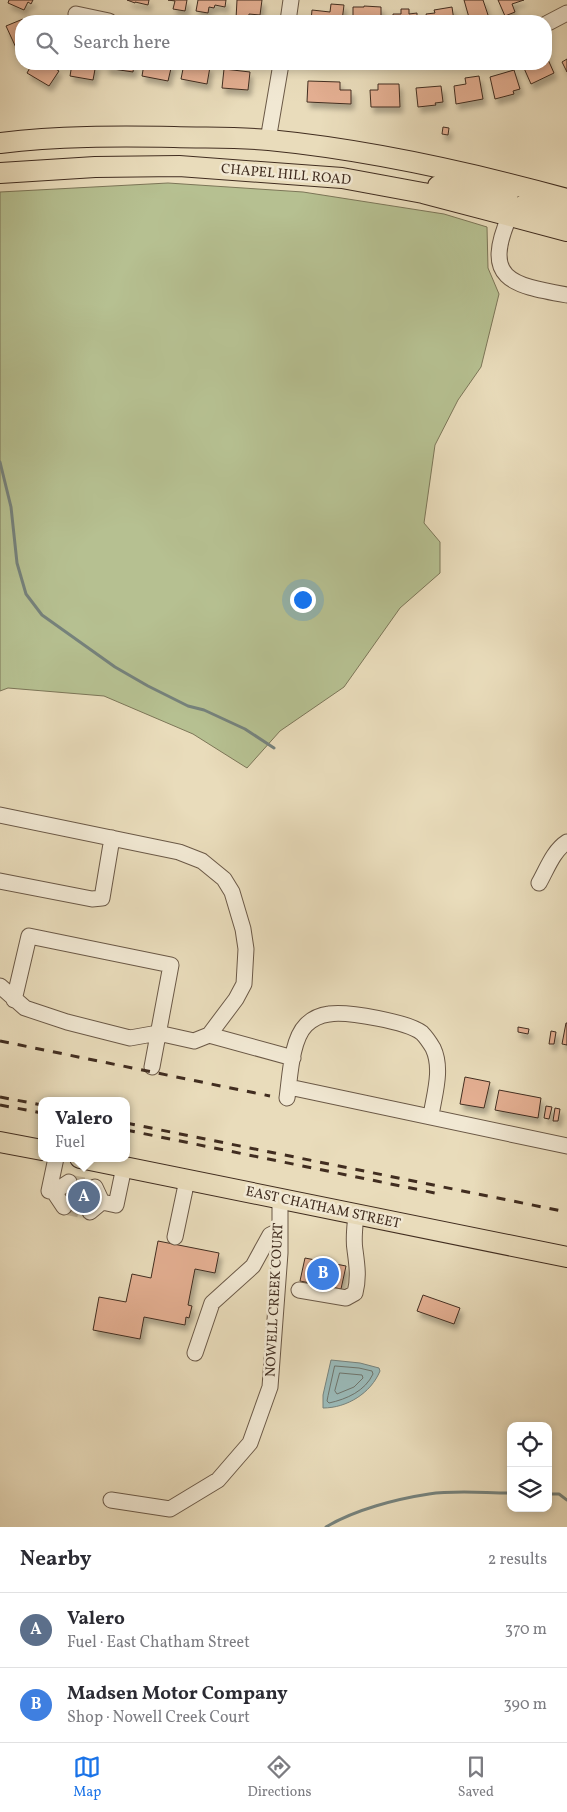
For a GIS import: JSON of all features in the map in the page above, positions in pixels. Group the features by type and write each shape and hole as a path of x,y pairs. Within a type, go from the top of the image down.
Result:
{"main road":[{"path":"0,144 28,140 107,136 268,140 422,163 567,199"},
{"name":"CHAPEL HILL ROAD","path":"0,173 94,167 178,166 342,178 423,193 567,231"},
{"path":"379,185 443,186 499,196 508,193 513,185"},
{"path":"510,215 516,209 530,206 567,216"},
{"path":"0,1142 38,1149"},
{"name":"EAST CHATHAM STREET","path":"100,1162 567,1257"}],"street":[{"path":"289,15 291,0"},
{"path":"552,21 567,13"},
{"path":"76,14 81,15"},
{"path":"268,140 280,70"},
{"path":"510,215 505,226 498,255 502,272 520,285 567,295"},
{"path":"0,815 192,856 211,867 224,879 232,892 243,929 246,972 244,984 236,999 210,1035 194,1041 158,1033 130,1038 67,1022 25,1008 0,986"},
{"path":"0,881 92,899 102,898 112,838"},
{"path":"539,883 555,852 567,842"},
{"path":"14,1000 29,936 171,965 152,1067"},
{"path":"431,1116 437,1072 436,1056 422,1033 402,1024 344,1014 329,1014 317,1017 300,1032 293,1058 288,1093 431,1116 567,1146"},
{"path":"210,1035 293,1058"},
{"path":"55,1162 49,1191 64,1194"},
{"path":"95,1200 116,1205 124,1167"},
{"path":"175,1237 187,1180"},
{"name":"NOWELL CREEK COURT","path":"111,1500 170,1509 218,1480 250,1442 270,1387 280,1252 280,1199"},
{"path":"299,1290 346,1298 355,1293 358,1284 357,1262 354,1250 356,1215"},
{"path":"195,1353 212,1303 253,1266 270,1235 280,1230"}],"green space":[{"path":"168,183 303,192 444,214 487,227 488,268 499,294 481,367 458,400 435,445 424,523 440,542 440,573 400,608 344,687 280,731 247,768 193,734 104,696 8,688 0,691 0,192"}],"water":[{"path":"331,1360 360,1363 379,1368 380,1371 371,1386 357,1398 341,1405 323,1408 323,1395"}],"building":[{"path":"9,0 33,0 31,4 28,2 24,10 8,3"},
{"path":"127,0 149,0 148,5"},
{"path":"168,0 187,0 185,11 173,9 175,1"},
{"path":"198,0 226,0 225,7 215,5 214,8 209,7 208,13 196,11"},
{"path":"237,0 262,0 260,15 236,15"},
{"path":"464,0 483,0 488,15 468,15"},
{"path":"498,0 524,0 512,4 515,12 505,15"},
{"path":"331,4 344,5 343,15 312,15 312,10 330,12"},
{"path":"353,7 381,7 381,15 353,15"},
{"path":"452,7 453,15 426,15 435,13 434,10"},
{"path":"401,9 409,9 409,14 417,13 417,15 393,15 401,14"},
{"path":"15,22 15,46 6,26"},
{"path":"567,59 567,72 562,62"},
{"path":"552,68 554,73 531,84 525,70"},
{"path":"29,70 59,71 49,86 27,73"},
{"path":"71,70 95,70 93,80 70,76"},
{"path":"143,70 171,70 168,81 142,76"},
{"path":"183,70 209,70 207,84 181,79"},
{"path":"224,70 250,72 248,90 222,88"},
{"path":"514,70 520,89 513,91 514,94 495,99 490,77"},
{"path":"479,76 483,99 456,104 454,86 466,84 465,78"},
{"path":"308,81 340,82 340,90 351,90 351,104 307,102"},
{"path":"378,84 399,84 400,107 371,107 370,90 378,90"},
{"path":"441,86 443,102 435,103 436,105 418,107 416,88"},
{"path":"443,127 449,128 448,135 442,134"},
{"path":"567,1023 567,1045 562,1044"},
{"path":"518,1027 529,1029 528,1034 518,1032"},
{"path":"551,1031 556,1032 554,1044 549,1044"},
{"path":"465,1077 490,1082 484,1108 460,1104"},
{"path":"499,1090 541,1098 538,1118 495,1110"},
{"path":"546,1106 552,1107 549,1119 544,1118"},
{"path":"555,1108 560,1109 558,1121 553,1121"},
{"path":"158,1241 219,1253 215,1273 195,1269 188,1305 192,1306 189,1318 186,1317 185,1325 144,1317 140,1339 93,1330 99,1297 126,1302 132,1274 151,1278"},
{"path":"305,1258 346,1266 341,1289 300,1281"},
{"path":"423,1295 460,1308 454,1324 417,1311"}],"waterway":[{"path":"0,462 11,507 17,563 26,594 42,615 115,667 148,686 188,706 204,710 245,729 274,748"},
{"path":"326,1527 362,1510 416,1496 449,1492 507,1493"},
{"path":"552,1494 559,1494 567,1500"}],"tunnel":[{"path":"69,1182 95,1187"},
{"path":"67,1195 92,1200"},
{"path":"64,1207 90,1212"}],"railway":[{"path":"0,1041 270,1096"},
{"path":"0,1097 38,1104"},
{"path":"0,1105 38,1112"},
{"path":"130,1124 567,1212"},
{"path":"130,1131 440,1194"}],"place":[{"name":"Valero","path":"84,1197"},
{"name":"Madsen Motor Company","path":"323,1274"}]}
